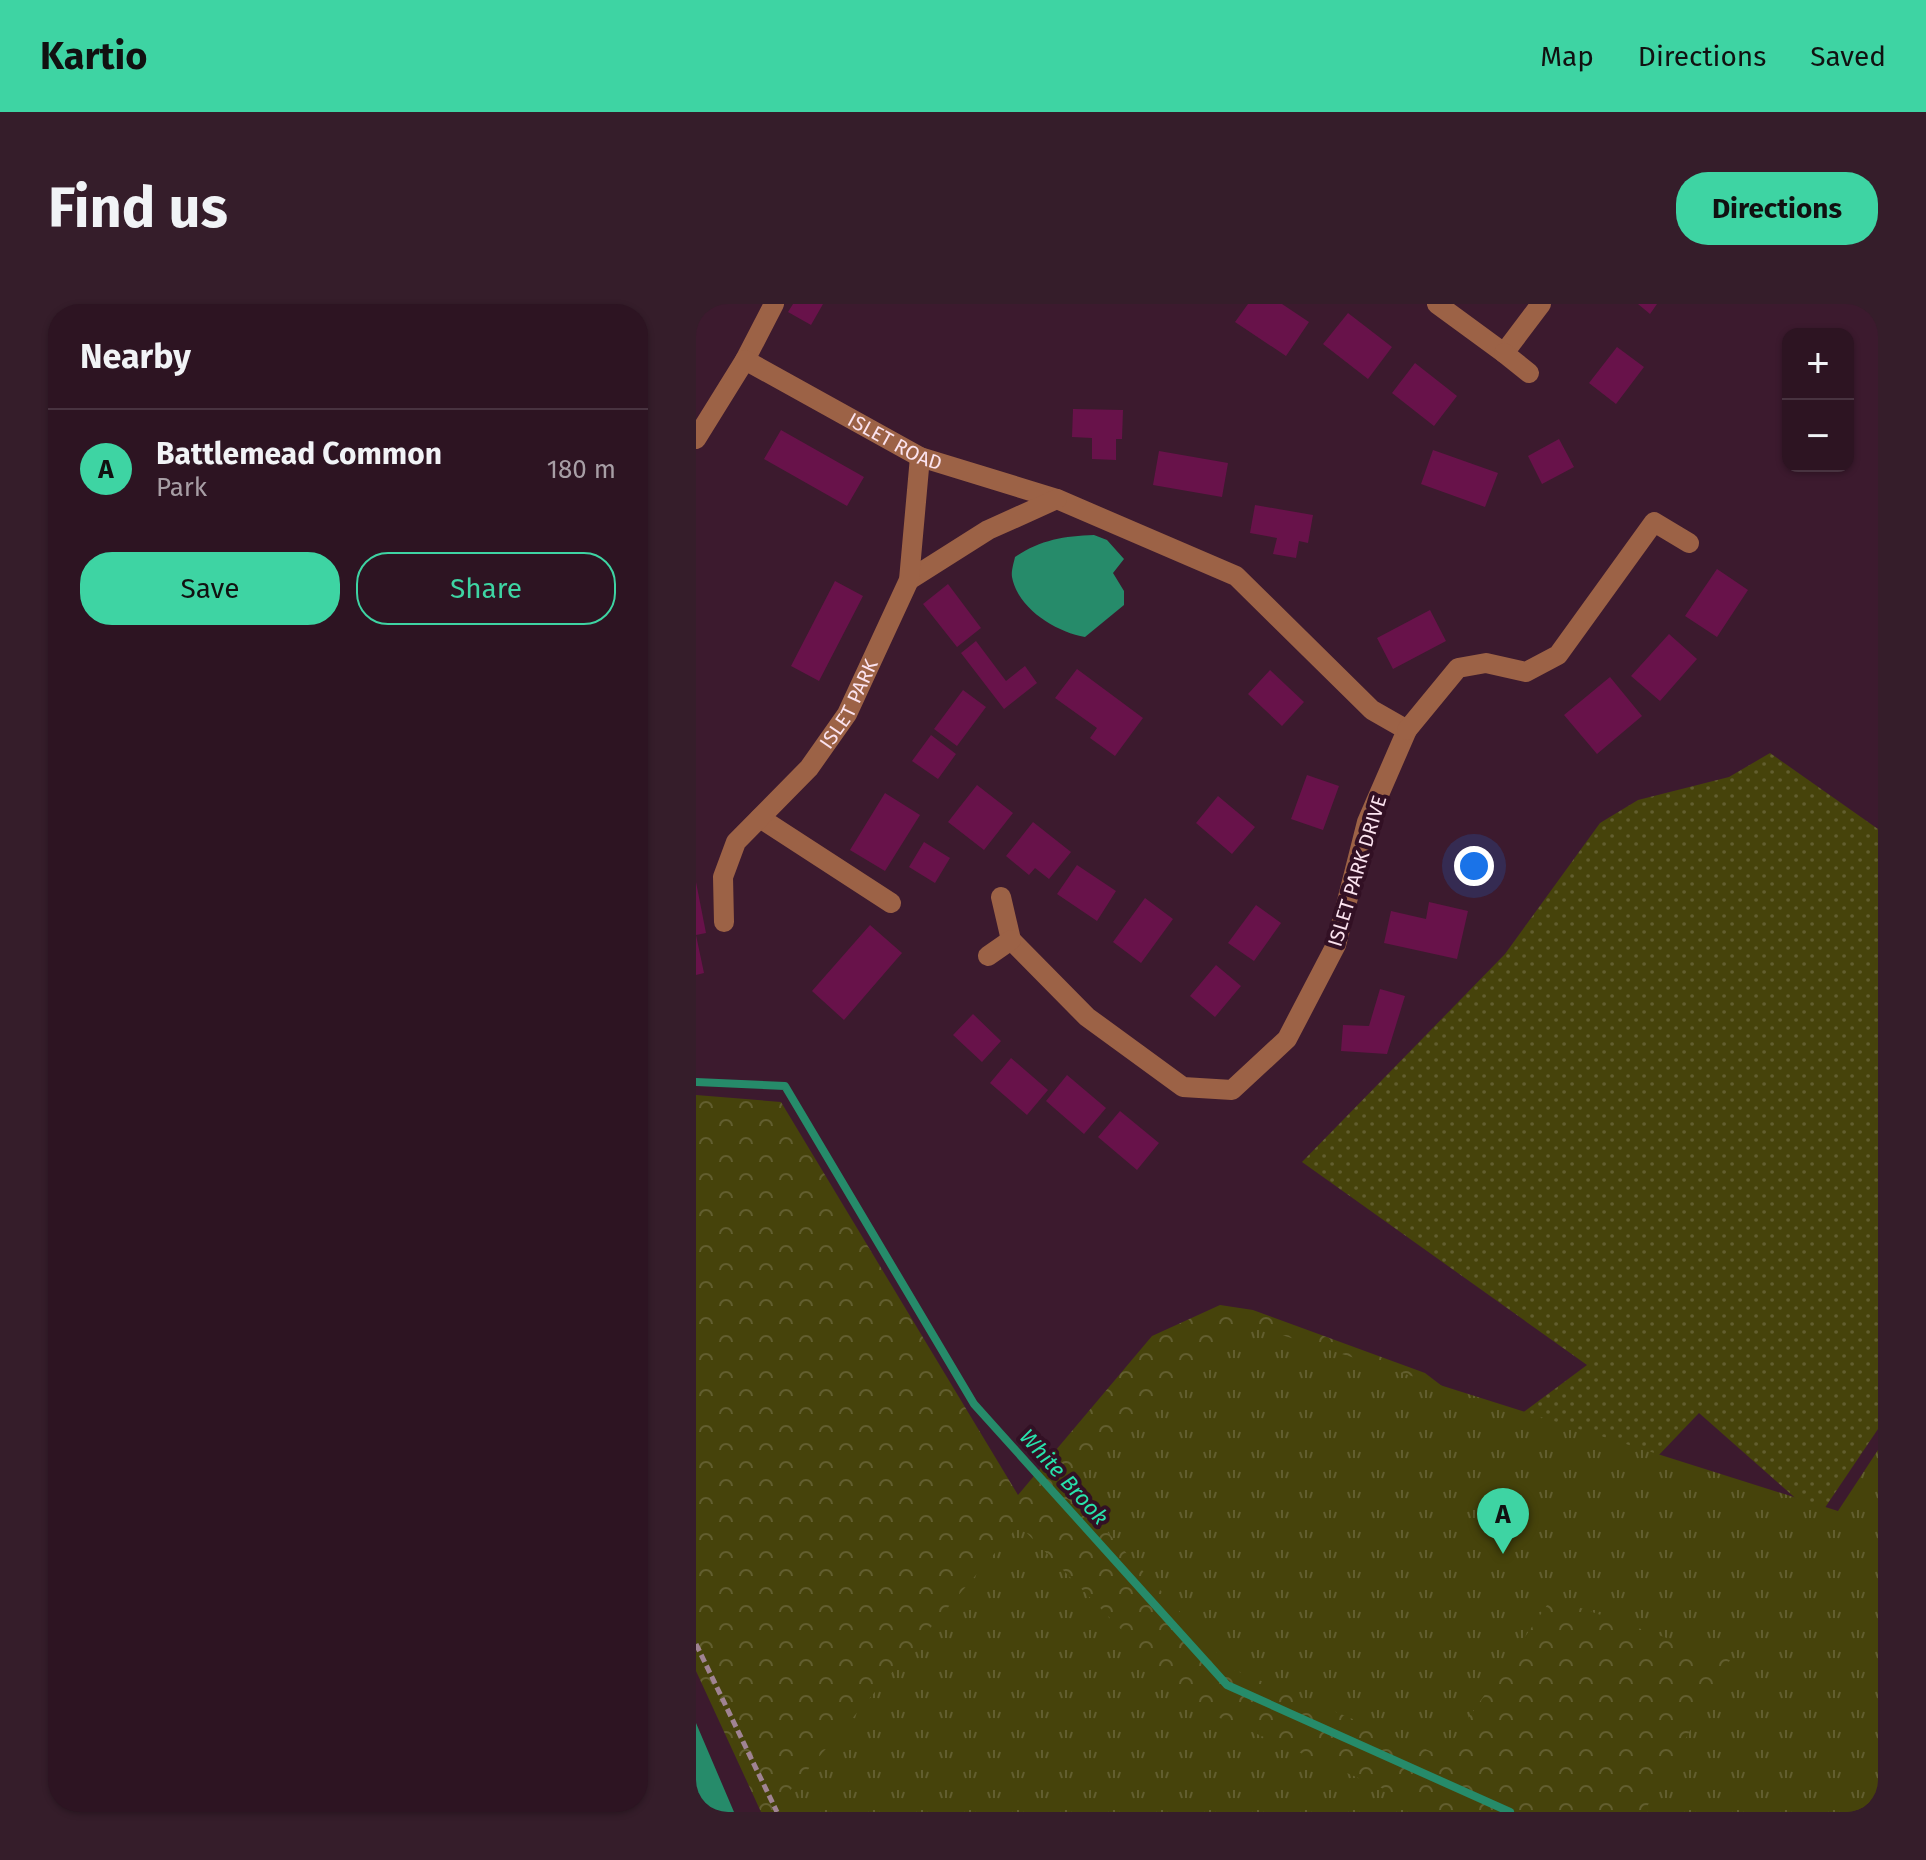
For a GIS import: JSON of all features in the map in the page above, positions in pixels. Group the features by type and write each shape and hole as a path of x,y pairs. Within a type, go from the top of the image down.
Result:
{"street":[{"path":"696,439 745,360 774,304"},
{"path":"1437,304 1529,373"},
{"path":"1504,353 1541,304"},
{"name":"ISLET ROAD","path":"745,360 920,457 1057,499"},
{"name":"ISLET PARK","path":"724,922 723,877 736,842 809,768 847,714 909,580 920,457"},
{"path":"909,580 988,530 1057,499 1236,576 1372,710 1407,730"},
{"name":"ISLET PARK DRIVE","path":"1011,940 1087,1017 1183,1087 1232,1090 1287,1039 1336,945 1367,822 1407,730 1458,668 1486,663 1526,672 1558,655 1654,522 1689,543"},
{"path":"760,818 891,903"},
{"path":"988,956 1011,940 1001,897"}],"path":[{"path":"696,1644 777,1812"}],"green space":[{"path":"1770,753 1878,829 1878,1429 1818,1518 1699,1413 1614,1502 1509,1423 1587,1365 1302,1162 1505,954 1600,823 1638,800 1729,777"},
{"path":"696,1095 781,1102 1018,1495 1152,1336 1220,1305 1253,1310 1425,1373 1749,1621 1878,1812 761,1812 696,1671"},
{"path":"1250,1325 1838,1511 1878,1450 1878,1812 1644,1812 1730,1660 1552,1598 1442,1756 1232,1669 1060,1480"},
{"path":"1019,1525 1199,1709 1437,1812 793,1812 786,1795"}],"shaded area":[{"path":"1094,535 1107,540 1124,559 1113,573 1124,591 1124,605 1085,637 1062,630 1030,609 1016,589 1012,572 1015,557 1034,547 1062,538"},
{"path":"696,1723 734,1812 696,1812"}],"building":[{"path":"793,304 823,304 811,325 788,312"},
{"path":"1248,304 1282,304 1309,322 1286,356 1235,322"},
{"path":"1638,304 1657,304 1650,314"},
{"path":"1348,313 1392,347 1368,379 1323,344"},
{"path":"1617,347 1644,367 1616,404 1589,383"},
{"path":"1415,363 1457,396 1434,426 1392,393"},
{"path":"1073,409 1123,410 1122,439 1116,439 1116,460 1092,459 1092,438 1072,437"},
{"path":"781,430 864,477 847,506 764,459"},
{"path":"1559,439 1574,467 1542,484 1528,456"},
{"path":"1433,450 1498,473 1485,507 1421,484"},
{"path":"1159,451 1228,463 1222,497 1153,485"},
{"path":"1255,505 1313,515 1308,543 1299,541 1296,558 1273,554 1277,538 1250,533"},
{"path":"1717,569 1748,590 1717,637 1685,616"},
{"path":"835,581 863,596 819,681 791,666"},
{"path":"948,584 981,628 957,647 923,604"},
{"path":"1430,610 1446,641 1393,669 1377,638"},
{"path":"1669,634 1697,659 1660,701 1631,676"},
{"path":"976,641 1006,681 1025,666 1037,683 1004,709 961,653"},
{"path":"1077,669 1143,718 1115,756 1090,738 1097,728 1055,698"},
{"path":"1270,670 1304,702 1282,726 1248,694"},
{"path":"1610,677 1642,716 1597,754 1564,715"},
{"path":"963,690 986,707 957,746 934,729"},
{"path":"931,735 956,754 938,779 912,761"},
{"path":"1307,775 1339,786 1323,830 1291,819"},
{"path":"977,785 1013,813 984,850 948,822"},
{"path":"885,793 920,815 885,871 850,850"},
{"path":"1218,796 1255,827 1232,854 1196,823"},
{"path":"1033,822 1071,852 1049,879 1035,868 1029,875 1006,856"},
{"path":"924,842 950,858 935,883 909,867"},
{"path":"1077,865 1116,891 1097,921 1057,894"},
{"path":"696,882 706,933 696,935"},
{"path":"1145,898 1173,919 1141,963 1113,942"},
{"path":"1429,902 1468,911 1457,959 1384,943 1391,911 1426,919"},
{"path":"1256,905 1281,923 1254,961 1228,943"},
{"path":"870,925 902,953 844,1020 812,991"},
{"path":"696,935 704,973 696,975"},
{"path":"1216,965 1241,986 1215,1017 1190,996"},
{"path":"1380,989 1405,996 1387,1054 1341,1051 1343,1025 1369,1026"},
{"path":"973,1014 1001,1041 982,1062 953,1035"},
{"path":"1011,1058 1048,1090 1027,1115 990,1083"},
{"path":"1067,1075 1106,1108 1084,1134 1046,1101"},
{"path":"1120,1111 1159,1143 1137,1170 1098,1137"}],"waterway":[{"name":"White Brook","path":"696,1082 785,1086 974,1404 1227,1685 1510,1812"}],"place":[{"name":"Battlemead Common","path":"1503,1554"}]}
